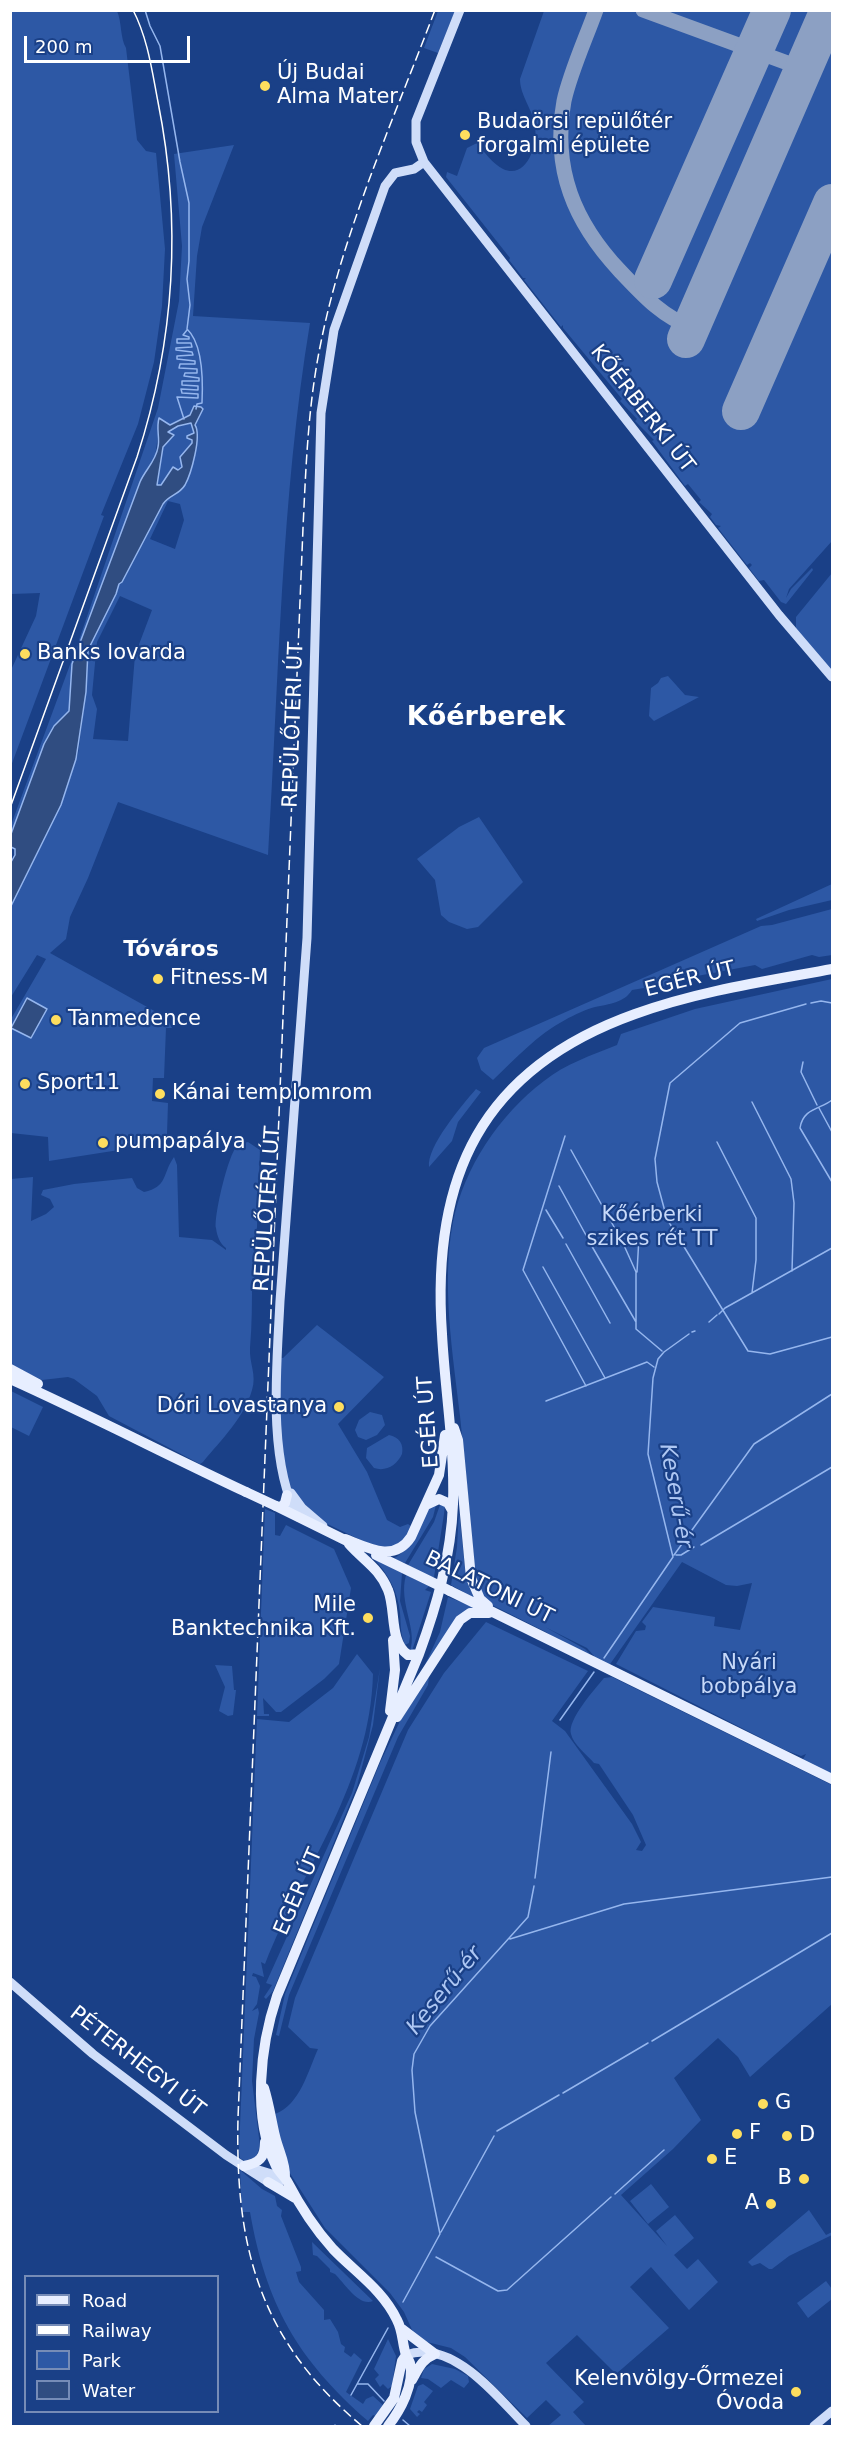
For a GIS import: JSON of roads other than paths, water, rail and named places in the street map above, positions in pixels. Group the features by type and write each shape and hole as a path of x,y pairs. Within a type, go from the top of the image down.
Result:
{"main road":[{"name":"EGÉR ÚT","path":"388,2427 398,2412 408,2385 411,2366 406,2355 401,2328 381,2295 321,2235 276,2167 266,2133 261,2101 265,2045 277,1996 419,1654 442,1581 452,1510 452,1464 440,1302 440,1268 445,1223 452,1192 465,1158 483,1125 505,1096 526,1075 576,1040 614,1022 694,997 832,969"},
{"name":"BALATONI ÚT","path":"10,1369 119,1424 127,1433"},
{"name":"BALATONI ÚT","path":"10,1379 127,1433 199,1471 298,1516 832,1779"},
{"path":"345,1539 378,1551 396,1551 411,1537 441,1467 448,1408"},
{"path":"448,1408 458,1440 471,1582 480,1599 497,1614"},
{"path":"278,1507 285,1503 287,1495"},
{"path":"426,1505 439,1499 448,1503 452,1510"},
{"path":"345,1539 383,1579 391,1598 399,1646 410,1656 419,1654"},
{"path":"385,1734 460,1620 475,1612 497,1614"},
{"path":"385,1734 394,1683 395,1622"},
{"name":"EGÉR ÚT","path":"263,2085 284,2164 285,2178"},
{"path":"244,2166 255,2164 262,2157 266,2133"},
{"path":"268,2182 296,2198"},
{"path":"401,2328 435,2354"},
{"path":"408,2385 425,2358 435,2354"},
{"name":"EGÉR ÚT","path":"374,2427 394,2398 402,2361 406,2355"}],"street":[{"path":"424,162 416,142 416,121 460,10"},
{"name":"KŐÉRBERKI ÚT","path":"424,162 779,615 832,676"},
{"name":"REPÜLŐTÉRI ÚT","path":"298,1516 287,1495 279,1450 279,1311 306,975 321,412 334,330 342,302 385,186 395,173 414,169 424,162"},
{"name":"REPÜLŐTÉRI ÚT","path":"284,1484 302,1508 330,1532"},
{"name":"PÉTERHEGYI ÚT","path":"10,1982 114,2071 226,2155 268,2182"},
{"name":"PÉTERHEGYI ÚT","path":"244,2166 285,2178"},
{"path":"268,2182 279,2182 285,2178"},
{"path":"406,2355 417,2352 435,2354 458,2362 526,2427"},
{"path":"814,2427 832,2411"}],"water":[{"path":"194,406 203,409 195,425 197,437 190,473 183,488 163,504 119,584 88,650 86,692 76,759 61,805 11,906 11,862 15,849 11,847 11,834 44,744 54,726 69,711 72,664 140,482 157,452 159,418 170,425 190,415","holes":["191,423 194,433 187,436 192,443 180,457 182,467 178,470 173,467 161,485 157,485 163,447 174,435 168,432 178,426"]},
{"path":"27,998 47,1009 31,1038 11,1028"}],"waterway":[{"path":"145,10 160,46 189,203 187,279 190,305 187,329 199,353 202,385 202,403 197,404 196,409"},
{"path":"184,419 177,397 198,398 198,394 182,393 181,389 198,390 198,386 182,385 182,381 199,381 199,378 184,376 185,373 197,373 197,369 179,368 180,364 195,364 195,361 177,359 177,356 193,355 192,352 176,350 176,348 192,347 191,343 177,343 177,339 189,339 183,335 187,330"},
{"path":"811,1003 821,1001 832,1003"},
{"path":"806,1004 740,1023 670,1083 655,1159 657,1182 667,1219 748,1351 770,1354 832,1337"},
{"path":"803,1062 801,1072 817,1105"},
{"path":"832,1100 805,1116 800,1128 832,1182"},
{"path":"752,1102 791,1179 794,1203 792,1271"},
{"path":"819,1108 832,1132"},
{"path":"565,1136 523,1270 586,1386"},
{"path":"717,1142 756,1218 756,1260 752,1293"},
{"path":"571,1150 618,1234"},
{"path":"559,1186 587,1237"},
{"path":"546,1210 563,1238"},
{"path":"637,1272 639,1237"},
{"path":"622,1241 636,1272 636,1329 662,1351"},
{"path":"590,1243 636,1322"},
{"path":"566,1244 610,1323"},
{"name":"Keserű-ér","path":"719,1314 725,1308 832,1248"},
{"path":"543,1267 605,1378"},
{"name":"Keserű-ér","path":"709,1322 717,1315"},
{"name":"Keserű-ér","path":"604,1658 673,1557 648,1454 653,1378 658,1359 689,1334"},
{"path":"546,1401 647,1362 654,1367"},
{"path":"674,1555 754,1444 832,1394"},
{"path":"701,1545 832,1467"},
{"path":"676,1555 681,1555 694,1547"},
{"name":"Keserű-ér","path":"560,1720 594,1672"},
{"name":"Keserű-ér","path":"535,1878 551,1752"},
{"path":"510,1939 624,1904 832,1877"},
{"name":"Keserű-ér","path":"403,2302 440,2234 415,2112 412,2070 414,2054 430,2026 528,1917 534,1886"},
{"name":"Keserű-ér","path":"652,2041 832,1933"},
{"name":"Keserű-ér","path":"563,2093 648,2043"},
{"name":"Keserű-ér","path":"497,2131 559,2095"},
{"name":"Keserű-ér","path":"441,2232 494,2136"},
{"path":"615,2194 664,2150"},
{"path":"436,2257 498,2291 507,2290 611,2197"},
{"name":"Keserű-ér","path":"351,2395 388,2328"},
{"path":"358,2384 368,2384 384,2401"},
{"path":"403,2420 410,2426"}],"tram line":[{"path":"10,808 137,457 150,413 167,325 172,236 166,147 149,55 133,10"}],"railway":[{"path":"362,2426 327,2393 299,2360 277,2325 260,2288 249,2249 242,2208 238,2165 238,2118 303,528 310,412 321,342 343,257 371,174 435,10"}],"place":[{"name":"Új Budai Alma Mater","path":"265,86"},
{"name":"Budaörsi repülőtér forgalmi épülete","path":"465,135"},
{"name":"Banks lovarda","path":"25,654"},
{"name":"Fitness-M","path":"158,979"},
{"name":"Tanmedence","path":"56,1020"},
{"name":"Sport11","path":"25,1084"},
{"name":"Kánai templomrom","path":"160,1094"},
{"name":"pumpapálya","path":"103,1143"},
{"name":"Dóri Lovastanya","path":"339,1407"},
{"name":"Mile Banktechnika Kft.","path":"368,1618"},
{"name":"G","path":"763,2104"},
{"name":"F","path":"737,2134"},
{"name":"D","path":"787,2136"},
{"name":"E","path":"712,2159"},
{"name":"B","path":"804,2179"},
{"name":"A","path":"771,2204"},
{"name":"Kelenvölgy-Őrmezei Óvoda","path":"796,2392"}],"district":[{"name":"Kőérberek","path":"486,718"},
{"name":"Tóváros","path":"171,950"}],"park label":[{"name":"Kőérberki szikes rét TT","path":"652,1228"},
{"name":"Nyári bobpálya","path":"749,1676"}]}
